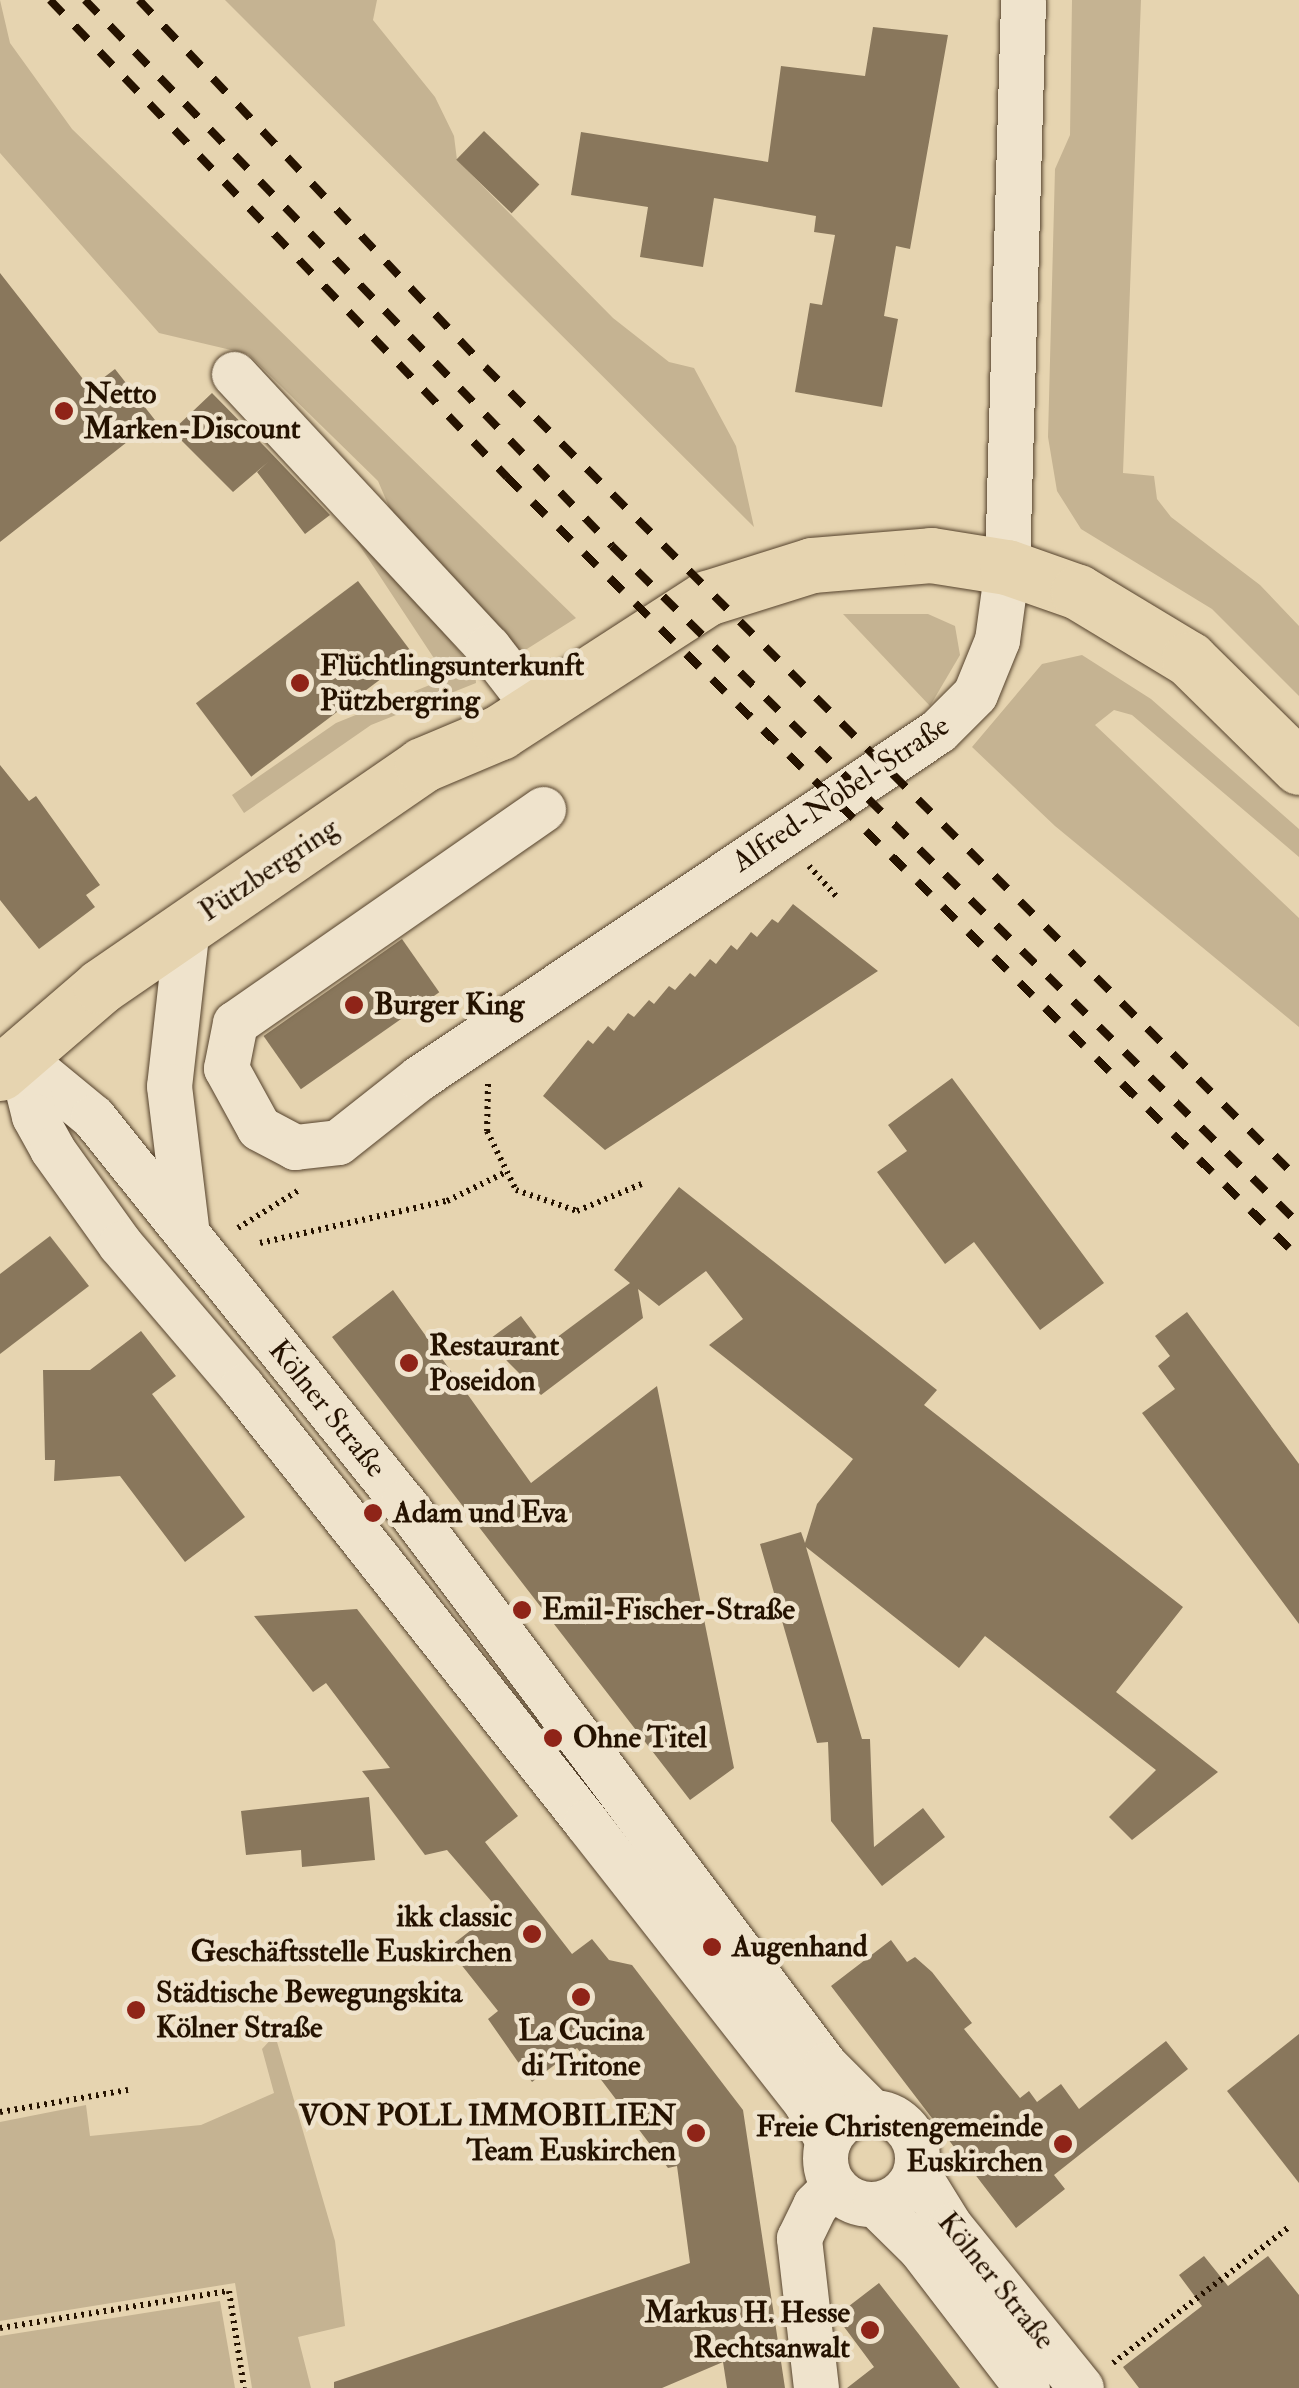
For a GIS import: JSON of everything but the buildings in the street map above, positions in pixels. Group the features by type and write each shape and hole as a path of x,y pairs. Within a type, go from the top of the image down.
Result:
{"main road":[{"name":"Pützbergring","path":"6,1052 422,765 500,732 660,623 759,579 895,555 1007,568 1095,599 1158,637 1221,688 1299,767"}],"street":[{"name":"Alfred-Nobel-Straße","path":"543,809 235,1023 226,1044 226,1068 247,1113 294,1147 338,1142 419,1078 954,719 992,662 1007,568 1023,0"},
{"path":"234,374 488,647 536,709"},
{"path":"187,926 169,1086 187,1234"},
{"name":"Kölner Straße","path":"6,1052 93,1118 463,1580 825,2065 872,2112"},
{"name":"Kölner Straße","path":"6,1052 52,1149 120,1244 233,1376 562,1791 794,2088 828,2141"},
{"path":"872,2112 908,2130 916,2171 900,2194 875,2204 855,2202 834,2186 826,2167 828,2141 845,2120 872,2112"},
{"name":"Kölner Straße","path":"916,2171 962,2241 1097,2376"},
{"path":"816,2388 799,2238 815,2206 834,2186"},
{"name":"Kölner Straße","path":"875,2204 920,2248 1027,2388"}],"path":[{"path":"803,860 837,897"},
{"path":"487,1032 488,1132 504,1173 516,1190 544,1205 577,1211 642,1184"},
{"path":"260,1243 447,1201 504,1173"},
{"path":"0,2112 128,2090"},
{"path":"1097,2376 1290,2226"},
{"path":"0,2328 228,2291 244,2388"}],"shaded area":[{"path":"0,0 10,43 72,129 576,618 519,654 390,509 378,481 248,354 159,333 0,153"},
{"path":"225,0 377,0 373,20 435,97 454,136 457,160 613,318 669,362 694,368 736,446 754,527"},
{"path":"1072,0 1141,0 1123,473 1154,476 1157,499 1171,517 1260,585 1299,626 1299,696 1212,609 1081,529 1057,491 1048,437 1055,169 1070,135"},
{"path":"360,532 475,670 476,683 371,725 244,813 232,795 336,723 447,678 354,537"},
{"path":"843,614 928,614 955,626 960,655 930,706"},
{"path":"1082,655 1151,699 1299,829 1299,857 1132,715 1114,710 1095,725 1299,918 1299,1027 1055,826 972,747 1042,664"},
{"path":"275,2035 335,2241 345,2326 298,2337 311,2388 252,2388 235,2283 0,2321 0,2122 86,2105 90,2136 201,2125 274,2093 262,2049"},
{"path":"220,2301 235,2388 0,2388 0,2336"}],"railway":[{"path":"50,0 507,477 1299,1258"},
{"path":"85,0 612,546 1299,1224"},
{"path":"139,0 485,367 1299,1180"}],"place":[{"name":"Netto Marken-Discount","path":"64,411"},
{"name":"Flüchtlingsunterkunft Pützbergring","path":"300,683"},
{"name":"Burger King","path":"354,1005"},
{"name":"Restaurant Poseidon","path":"409,1363"},
{"name":"Adam und Eva","path":"373,1513"},
{"name":"Emil-Fischer-Straße","path":"522,1610"},
{"name":"Ohne Titel","path":"553,1738"},
{"name":"ikk classic Geschäftsstelle Euskirchen","path":"532,1934"},
{"name":"Augenhand","path":"712,1947"},
{"name":"La Cucina di Tritone","path":"581,1997"},
{"name":"Städtische Bewegungskita Kölner Straße","path":"136,2010"},
{"name":"VON POLL IMMOBILIEN Team Euskirchen","path":"696,2133"},
{"name":"Freie Christengemeinde Euskirchen","path":"1063,2144"},
{"name":"Markus H. Hesse Rechtsanwalt","path":"870,2330"}]}
